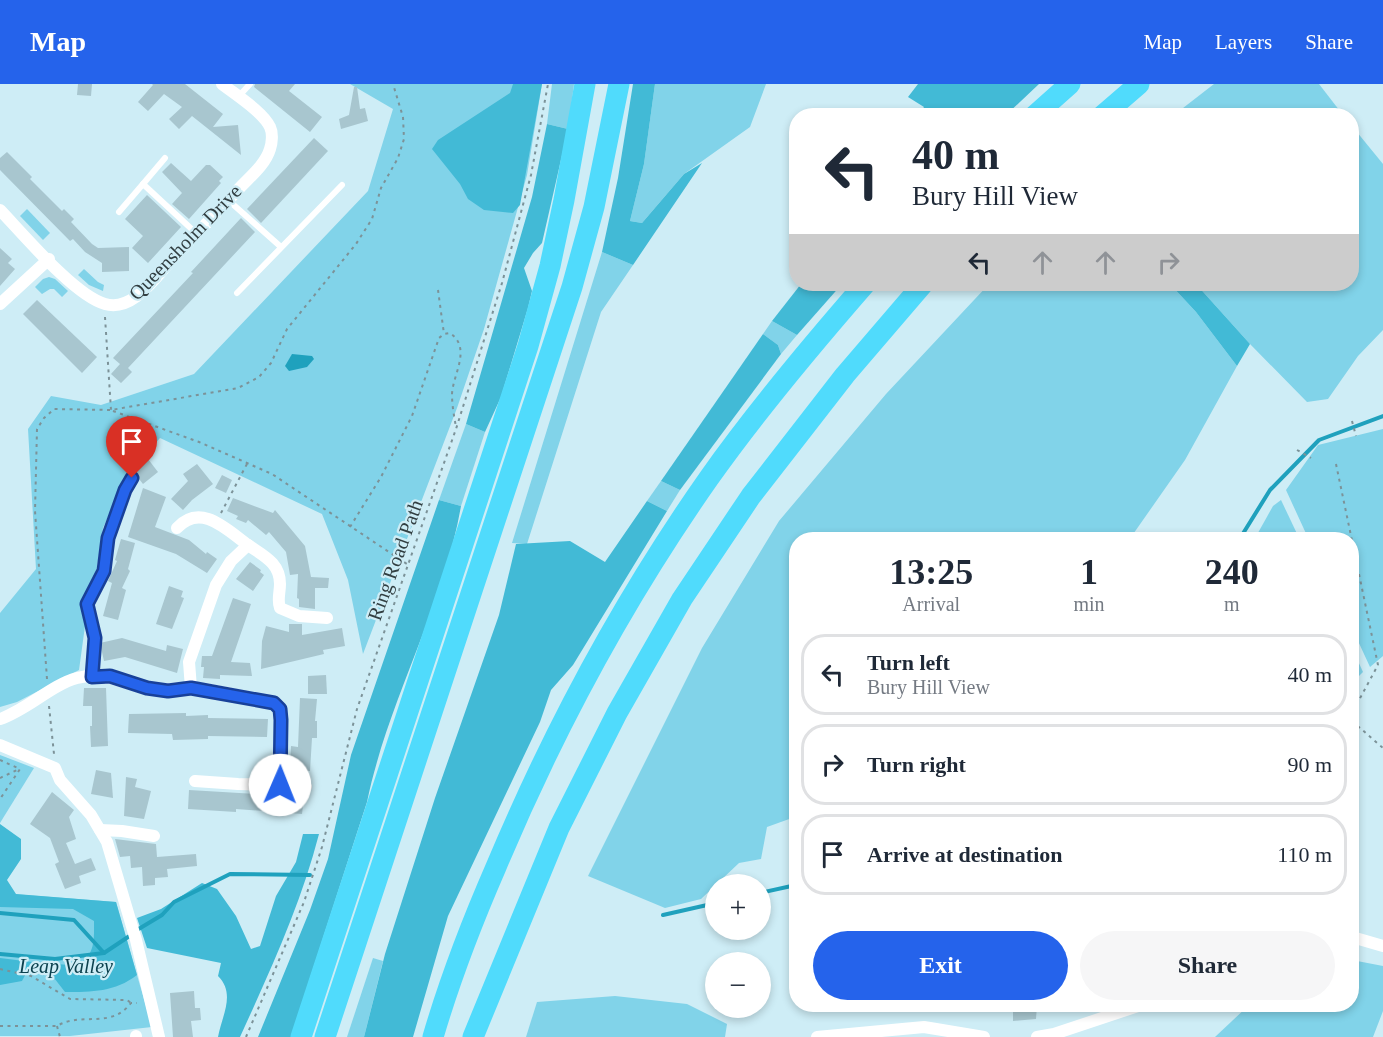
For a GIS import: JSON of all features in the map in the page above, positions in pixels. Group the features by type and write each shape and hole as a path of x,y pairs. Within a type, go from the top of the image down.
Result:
{"highway":[{"path":"301,1037 528,346 562,211 585,84"},
{"path":"325,1037 572,287 594,207 619,84"},
{"path":"1043,108 1070,84"},
{"path":"1111,108 1139,84"},
{"path":"433,1037 473,921 520,810 576,695 633,596 710,477 810,348 860,291"},
{"path":"473,1037 559,828 617,713 682,599 751,496 845,375 917,291"}],"street":[{"name":"Queensholm Drive","path":"0,210 74,285 89,297 104,304 117,306 130,302 144,290 261,165 270,151 272,140 270,128 264,118 222,84"},
{"path":"0,304 49,260"},
{"path":"177,528 182,522 197,516 207,516 271,560 279,573 278,602 280,608 299,616 327,618"},
{"path":"191,688 189,662 216,585 231,561 248,545"},
{"path":"0,719 15,714 77,678 92,677 110,676 147,688 168,691 191,688 274,703 280,709 280,785"},
{"path":"0,745 56,768 60,780 91,815 107,842 136,940 159,1037"},
{"path":"195,781 306,787"},
{"path":"100,830 154,836"},
{"path":"1359,939 1383,946"},
{"path":"1037,1037 1054,1034 1120,1012"},
{"path":"817,1037 924,1027 984,1037"}],"lane":[{"path":"239,97 250,84"},
{"path":"119,213 165,158"},
{"path":"143,184 197,234"},
{"path":"237,293 342,185"},
{"path":"228,200 281,247"},
{"path":"92,677 95,638 87,604 104,571 108,538 125,490 132,478"}],"path":[{"path":"56,768 48,693 35,511 37,429 54,409 111,410 238,388 259,377 271,363 287,329 356,244 372,219 381,188 398,158 404,139 403,117 393,84"},
{"name":"Ring Road Path","path":"246,1037 311,880 322,847 357,709 456,429 502,283 531,175 548,84"},
{"path":"438,290 444,334"},
{"path":"104,304 111,410"},
{"path":"350,527 381,477 412,416 439,338 450,333 456,337 461,349 452,392 456,429"},
{"path":"111,410 199,442 272,474 407,564"},
{"path":"1352,421 1356,436"},
{"path":"1297,450 1311,458"},
{"path":"217,522 248,462"},
{"path":"1336,464 1351,532"},
{"path":"1359,569 1378,665 1359,700"},
{"path":"1359,727 1383,748"},
{"path":"0,760 20,769"},
{"path":"0,778 37,760"},
{"path":"0,799 20,769"},
{"path":"0,969 31,976 70,999 127,1000 131,1003 151,1003"},
{"path":"0,1026 57,1026 66,1021 107,1018 117,1016 131,1003"},
{"path":"57,1026 60,1037"}],"green space":[{"path":"350,84 542,84 527,175 484,329 457,408 363,654 348,580 322,514 160,438 125,478 103,528 96,574 80,604 85,626 79,670 17,702 0,707 0,613 36,569 28,429 51,396 101,405 194,374 368,191 393,109"},
{"path":"513,84 542,84 520,205 513,213 484,210 468,199 460,184 432,149 438,140 510,93"},
{"path":"552,84 574,84 568,129 547,124"},
{"path":"633,84 655,84 644,164 630,221 642,223 684,174 702,163 633,265 602,252 618,178"},
{"path":"655,84 766,84 750,127 684,174 642,223 630,221 644,164"},
{"path":"918,84 1039,84 1014,108 923,108 908,97"},
{"path":"1214,84 1319,84 1338,108 1183,108"},
{"path":"547,124 568,129 542,243 524,268 532,291 528,308 501,397 485,432 466,424 532,197"},
{"path":"1359,135 1383,164 1383,330 1358,356 1328,399 1307,402 1202,291 1359,291"},
{"path":"27,209 50,233 43,240 20,216"},
{"path":"602,252 633,265 601,312 527,544 512,543"},
{"path":"84,269 104,285 103,291 89,285 78,275"},
{"path":"49,277 55,279 68,291 62,297 54,289 42,294 35,287 43,279"},
{"path":"796,291 836,291 797,335 772,321"},
{"path":"982,291 1176,291 1196,312 1237,366 1185,460 1135,532 789,532 789,819 767,827 761,859 739,863 727,874 705,874 705,895 701,899 665,908 588,876 702,648 779,521 886,394"},
{"path":"1176,291 1202,291 1250,344 1237,366 1196,312"},
{"path":"772,321 797,335 781,354 778,345 763,334"},
{"path":"763,334 778,345 781,354 680,490 661,481"},
{"path":"466,424 485,432 461,506 439,500"},
{"path":"1383,429 1383,656 1370,667 1359,643 1359,532 1305,532 1286,490 1318,445"},
{"path":"661,481 680,490 667,511 647,501"},
{"path":"439,500 461,506 453,544 429,618 388,727 367,802 291,1037 258,1037 310,910 328,859 351,755"},
{"path":"1281,500 1296,532 1258,532 1273,506"},
{"path":"647,501 667,511 573,665 551,690 540,722 448,916 413,1037 364,1037 385,954 435,798 499,615 516,544 570,541 605,562"},
{"path":"1359,663 1363,672 1359,676"},
{"path":"0,755 34,768 0,823"},
{"path":"0,824 21,839 21,859 7,880 16,894 116,902 137,975 112,988 65,992 51,974 52,963 74,965 88,957 93,946 94,921 73,909 0,907"},
{"path":"303,834 319,834 284,937 240,1037 218,1037 227,997 223,983 218,976 221,963 147,948 137,918 161,909 202,883 217,889 236,916 251,949 260,946 276,896 296,862"},
{"name":"Leap Valley","path":"0,893 116,902 152,1027 70,1036 0,1036"},
{"path":"0,958 32,962 22,981 0,985"},
{"path":"373,958 383,961 364,1037 347,1037"},
{"path":"1359,961 1383,966 1383,1011 1373,1037 1215,1037 1242,1012 1359,1012"},
{"path":"615,996 687,1004 705,1013 705,1018 715,1018 727,1024 725,1037 526,1037 537,1002"}],"shaded area":[{"path":"292,354 312,356 314,359 307,367 289,371 285,366"}],"building":[{"path":"78,84 92,84 91,96 77,95"},
{"path":"152,84 185,84 223,114 213,127 238,125 241,155 192,116 179,129 169,119 182,107 164,94 148,111 138,102"},
{"path":"255,84 295,84 289,91 322,117 310,132 254,87"},
{"path":"354,87 357,87 360,109 365,108 368,121 341,129 339,119 349,115"},
{"path":"314,138 328,151 261,223 247,209"},
{"path":"7,152 62,211 64,209 74,219 71,222 92,244 98,248 129,247 129,271 102,272 102,263 85,252 73,239 70,241 0,170 0,158"},
{"path":"171,163 191,181 206,165 210,165 223,177 219,181 221,183 189,219 172,204 182,193 162,172"},
{"path":"147,195 181,227 148,263 132,248 143,236 125,219"},
{"path":"241,218 255,232 128,368 132,372 121,383 111,374 120,364 113,358"},
{"path":"0,248 12,259 8,263 15,269 0,286"},
{"path":"37,300 97,357 82,373 23,314"},
{"path":"148,459 158,472 143,484 132,470"},
{"path":"197,464 213,484 183,510 171,499 188,481 183,474"},
{"path":"222,475 232,480 226,493 215,488"},
{"path":"143,488 166,497 155,527 189,540 206,554 207,552 217,559 207,573 176,554 128,537"},
{"path":"233,498 273,513 275,510 305,546 311,577 329,578 328,588 315,588 315,609 299,607 298,574 290,575 286,552 269,532 266,535 248,520 246,523 236,519 238,516 227,511"},
{"path":"121,539 135,543 128,569 130,571 122,588 126,590 118,620 103,616 112,583 108,581 117,561 115,560"},
{"path":"250,562 264,575 253,591 236,579"},
{"path":"169,586 183,591 181,597 184,598 172,629 156,624"},
{"path":"233,598 251,604 231,662 250,663 252,676 220,675 220,679 203,678 202,656 212,656"},
{"path":"289,624 302,624 302,635 342,628 345,646 323,650 324,654 261,669 262,641 266,626 289,632"},
{"path":"122,638 166,651 167,645 183,649 177,673 125,657 104,661 100,643"},
{"path":"326,675 327,694 308,694 308,676"},
{"path":"84,688 106,688 108,746 91,747 92,706 83,706"},
{"path":"300,698 317,699 315,721 317,721 317,738 312,738 310,771 290,768 291,746 298,747"},
{"path":"186,713 186,716 208,715 208,718 268,719 267,737 208,736 208,739 173,740 172,734 128,733 129,714"},
{"path":"96,770 111,773 113,798 91,794"},
{"path":"126,777 137,779 135,787 151,791 144,819 124,816"},
{"path":"189,790 304,797 302,814 236,809 236,812 188,809"},
{"path":"52,792 74,810 69,817 76,839 66,843 75,864 91,858 96,870 79,876 81,883 65,889 55,864 59,862 50,838 30,824"},
{"path":"115,839 156,844 157,857 196,854 197,866 167,869 168,877 155,878 155,885 143,886 142,867 131,868 130,856 120,857"},
{"path":"194,991 195,1008 200,1008 201,1020 191,1021 193,1037 173,1037 170,993"},
{"path":"1013,1012 1036,1012 1036,1019 1013,1021"}],"waterway":[{"path":"1244,532 1270,490 1319,440 1383,416"},
{"path":"137,930 162,915 174,902 230,874 310,875"},
{"path":"771,891 789,887"},
{"path":"663,915 705,905"},
{"path":"0,913 74,920 104,953"},
{"path":"0,954 55,959 104,953 131,935"}],"route":[{"path":"132,478 125,490 108,538 104,571 87,604 95,638 92,677 110,676 147,688 168,691 191,688 274,703 280,709 281,720 280,785"}]}
